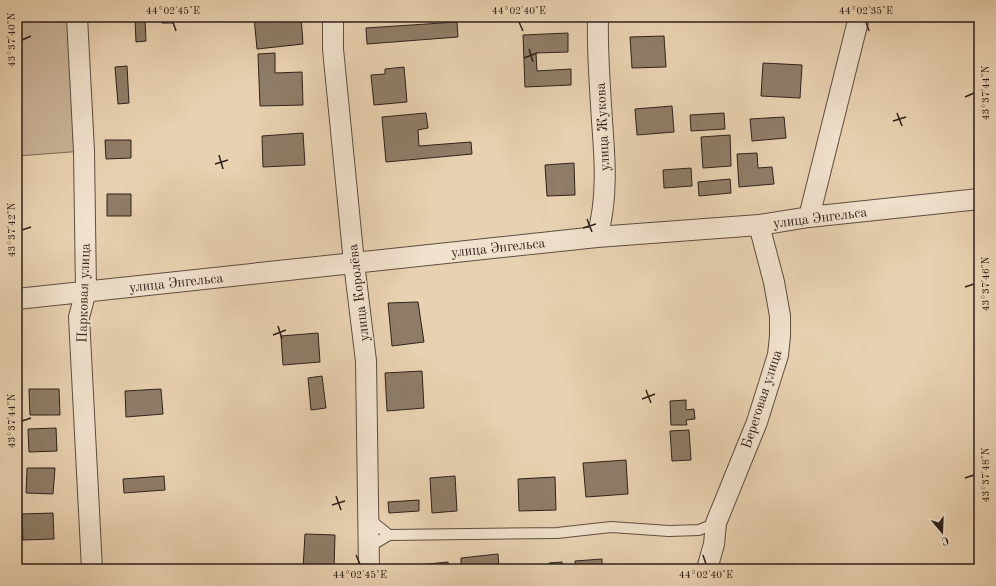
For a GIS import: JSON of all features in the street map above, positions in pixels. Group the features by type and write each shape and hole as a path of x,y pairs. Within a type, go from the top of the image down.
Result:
{"street":[{"name":"Парковая улица","path":"77,17 84,151 86,291 79,317 92,569"},
{"name":"улица Королёва","path":"333,17 333,49 354,263 366,361 369,569"},
{"name":"улица Жукова","path":"597,236 603,206 605,161 597,49 598,17"},
{"path":"809,217 859,17"},
{"name":"улица Энгельса","path":"17,298 597,236 758,225 809,217 979,199"},
{"name":"Береговая улица","path":"708,569 714,544 716,523 757,422 778,355 780,316 774,282 758,225"}],"lane":[{"path":"369,518 389,535"},
{"path":"369,547 389,535 557,533 612,527 669,531 699,530 716,523"}],"shaded area":[{"path":"17,17 77,17 84,151 17,156"}],"building":[{"path":"162,17 172,17 173,23 162,23"},
{"path":"254,17 301,17 303,44 257,49"},
{"path":"135,19 145,19 146,41 136,42"},
{"path":"457,22 458,37 367,44 366,28"},
{"path":"568,33 568,52 536,53 537,71 571,69 571,85 525,87 523,35"},
{"path":"664,36 666,67 632,68 630,37"},
{"path":"275,53 275,73 302,72 303,105 260,106 258,54"},
{"path":"763,63 802,65 800,98 761,96"},
{"path":"127,66 129,103 118,104 115,67"},
{"path":"404,67 407,102 374,105 371,75 385,74 385,69"},
{"path":"672,106 674,132 637,135 635,109"},
{"path":"426,113 428,128 418,130 419,146 471,142 472,154 386,162 382,117"},
{"path":"724,113 725,129 691,131 690,115"},
{"path":"784,117 786,138 752,141 750,119"},
{"path":"303,133 305,165 263,167 262,136"},
{"path":"730,135 731,166 703,168 701,137"},
{"path":"105,140 131,140 131,158 106,159"},
{"path":"757,153 758,168 772,167 774,184 739,187 737,154"},
{"path":"574,163 575,195 547,196 545,165"},
{"path":"691,168 692,186 664,188 663,170"},
{"path":"730,179 731,193 699,196 698,182"},
{"path":"107,194 131,194 131,216 107,216"},
{"path":"418,302 424,342 392,346 388,303"},
{"path":"318,333 320,362 283,365 281,336"},
{"path":"422,371 424,408 387,411 385,373"},
{"path":"322,376 326,408 311,410 308,378"},
{"path":"29,389 59,389 60,415 30,415"},
{"path":"161,389 163,414 126,417 125,391"},
{"path":"686,400 686,410 694,409 695,419 686,420 687,425 671,425 670,401"},
{"path":"56,428 57,451 29,452 28,429"},
{"path":"689,430 691,460 672,461 670,431"},
{"path":"626,460 628,494 586,497 583,463"},
{"path":"27,468 55,468 53,494 26,493"},
{"path":"164,476 165,490 124,493 123,479"},
{"path":"455,476 457,511 432,513 430,478"},
{"path":"555,477 556,510 519,511 518,479"},
{"path":"419,500 419,511 389,513 388,502"},
{"path":"53,513 54,539 23,540 22,514"},
{"path":"305,534 335,535 334,569 303,569"},
{"path":"498,554 499,569 461,569 461,558"},
{"path":"602,559 602,569 576,569 575,561"},
{"path":"448,562 449,569 418,569 418,565"},
{"path":"562,562 563,569 549,569 549,563"},
{"path":"654,566 669,566 669,569 654,569"},
{"path":"55,567 55,569 29,569 29,568"}]}
